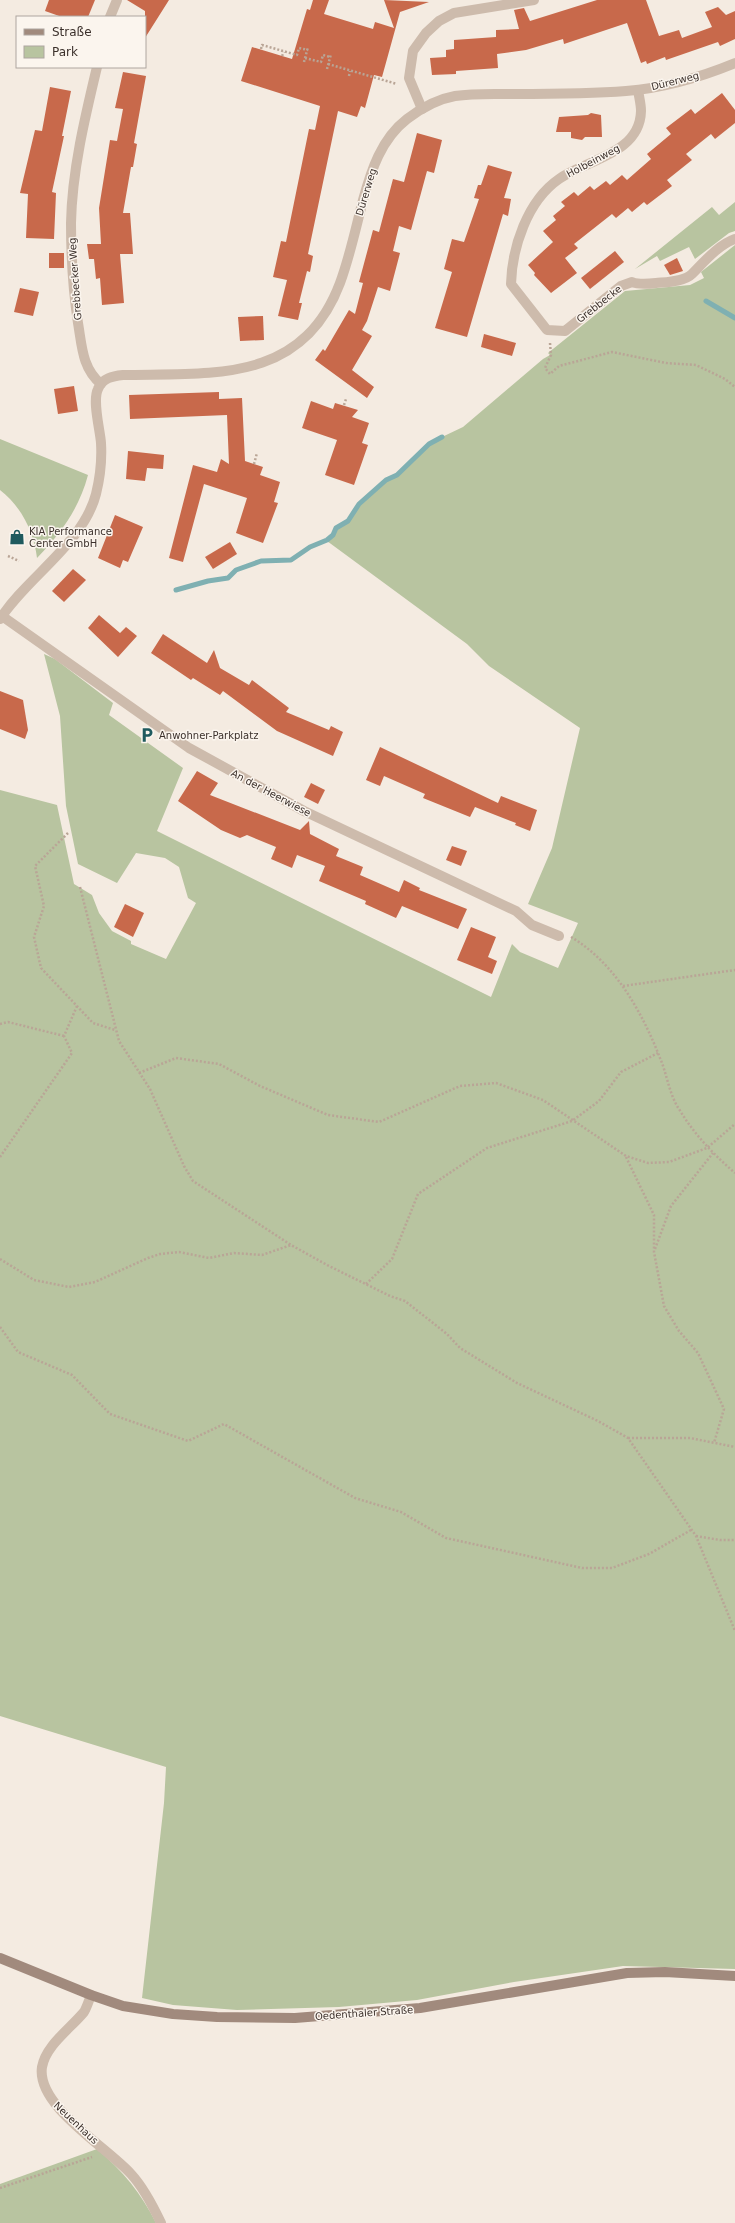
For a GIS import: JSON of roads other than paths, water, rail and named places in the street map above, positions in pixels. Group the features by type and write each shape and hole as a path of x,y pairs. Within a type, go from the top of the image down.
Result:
{"main road":[{"name":"Oedenthaler Straße","path":"0,1958 91,1995 123,2006 173,2014 217,2017 280,2018 420,2008 628,1973 665,1972 735,1976"}],"street":[{"path":"110,16 117,0"},
{"path":"422,109 409,78 413,51 426,33 439,21 454,13 534,0"},
{"name":"Dürerweg","path":"101,384 110,376 233,371 256,366 292,349 320,322 340,283 372,168 396,130 405,120 422,109 454,96 638,90 680,81 735,63"},
{"name":"Grebbecker Weg","path":"97,68 78,163 71,222 74,298 81,343 90,375 101,384"},
{"name":"Holbeinweg","path":"547,330 511,284 511,271 521,232 530,212 558,180 613,152 627,143 640,121 641,111 638,90"},
{"name":"Grebbecke","path":"547,330 565,331 626,284 662,282 684,278 692,274 698,266 735,239"},
{"path":"1,618 25,588 70,540 90,510 96,496 101,464 101,445 96,400 97,391 101,384"},
{"name":"An der Heerwiese","path":"1,618 189,748 304,811 516,911 532,925 559,936"},
{"name":"Neuenhaus","path":"91,1995 85,2010 49,2050 42,2068 42,2082 45,2092 56,2106 118,2161 140,2185 161,2223"}],"waterway":[{"path":"706,301 735,318"},
{"path":"176,590 208,581 228,578 236,570 261,561 291,560 310,547 327,540 333,535 336,528 348,521 359,504 386,480 397,475 429,444 442,437"}],"place":[{"name":"KIA Performance Center GmbH","path":"17,537"},
{"name":"Anwohner-Parkplatz","path":"147,735"}]}
